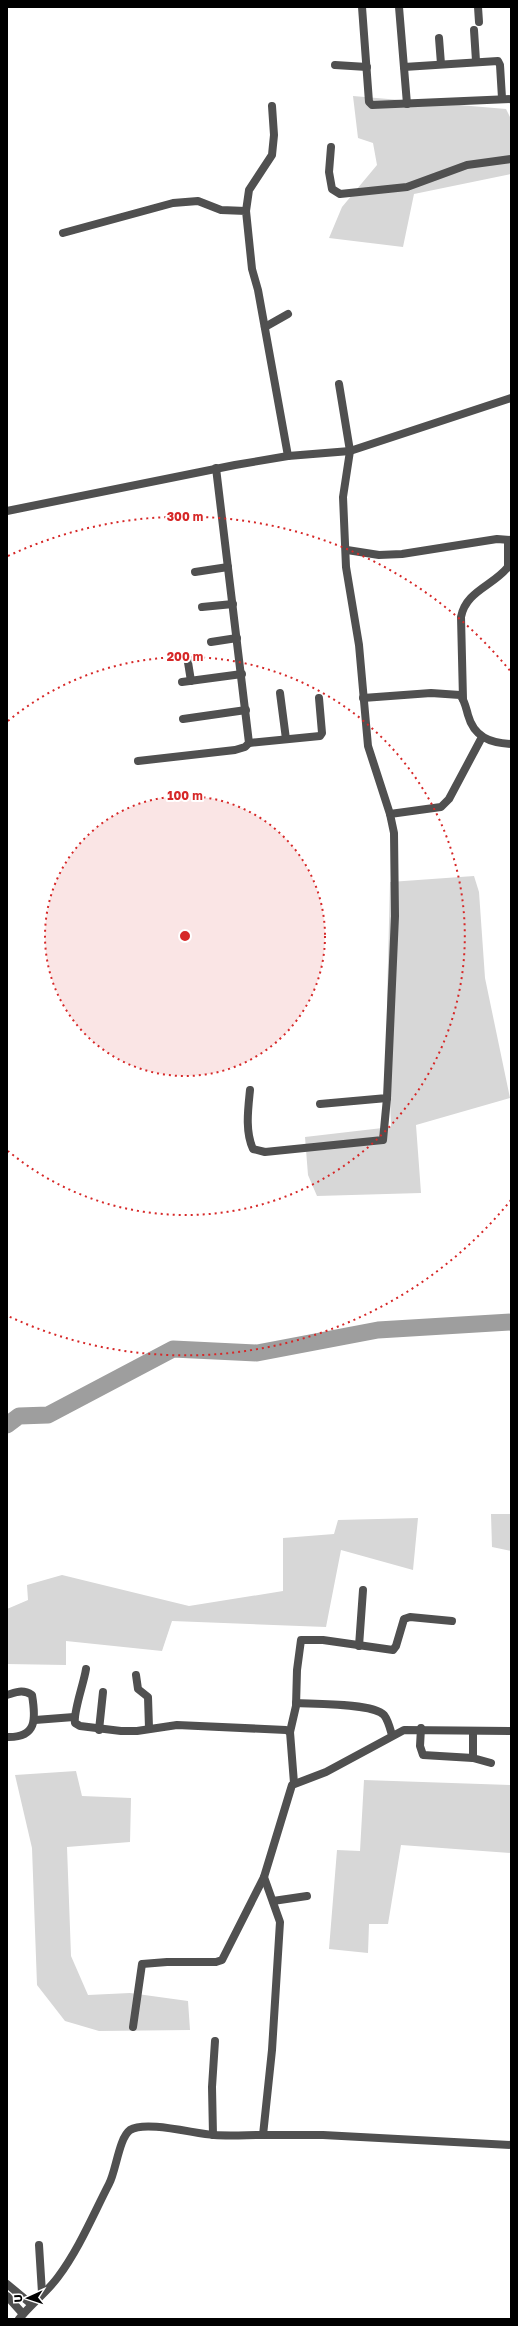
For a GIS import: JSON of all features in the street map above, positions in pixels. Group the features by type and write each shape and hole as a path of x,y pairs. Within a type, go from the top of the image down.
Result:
{"street":[{"path":"362,7 370,104 374,106 502,98 511,99"},
{"path":"399,7 407,104"},
{"path":"478,7 480,22"},
{"path":"474,30 476,61"},
{"path":"439,38 440,64"},
{"path":"404,67 495,60 499,63 502,98"},
{"path":"336,64 366,67"},
{"path":"272,106 274,135 272,155 249,190 246,211 252,270 265,327 288,456"},
{"path":"331,147 329,172 332,189 340,194 407,187 467,165 511,158"},
{"path":"63,233 166,205 190,201 198,201 221,210 246,211"},
{"path":"265,327 288,314"},
{"path":"250,1090 248,1123 249,1141 253,1149 265,1152 383,1140 388,1098 395,916 394,833 390,814 368,746 354,605 348,579 343,497 350,451 339,384"},
{"path":"7,511 216,468 288,456 350,451 511,398"},
{"path":"216,468 242,674 249,743"},
{"path":"347,550 379,555 402,554 497,539 509,540 508,568 473,595 462,609 460,617 463,699 470,723 482,738 496,743 511,744"},
{"path":"195,572 228,566"},
{"path":"202,607 233,604"},
{"path":"211,642 237,638"},
{"path":"187,656 191,681"},
{"path":"182,682 242,674"},
{"path":"280,693 286,739"},
{"path":"363,698 431,693 460,695 463,699"},
{"path":"138,761 235,750 245,747 249,743 321,735 319,698"},
{"path":"183,719 246,710"},
{"path":"390,814 441,807 449,798 482,738"},
{"path":"320,1104 388,1098"},
{"path":"359,1646 363,1590"},
{"path":"294,1783 290,1732 296,1703 297,1670 301,1640 393,1650 396,1646 402,1622 410,1617 452,1621"},
{"path":"86,1669 83,1687 74,1717 75,1723 80,1726 99,1730 137,1731 177,1725 274,1728 290,1732"},
{"path":"136,1675 138,1689 148,1697 149,1728"},
{"path":"7,1695 18,1691 26,1691 32,1695 34,1720 30,1731 20,1738 7,1737"},
{"path":"99,1730 103,1692"},
{"path":"296,1703 347,1705 378,1710 387,1718 392,1735"},
{"path":"34,1720 74,1717"},
{"path":"421,1728 420,1746 422,1755 473,1758 491,1763"},
{"path":"133,2027 142,1964 167,1962 216,1962 222,1960 264,1877 289,1788 294,1783 326,1772 392,1735 404,1730 421,1728 473,1731 511,1731"},
{"path":"473,1731 473,1758"},
{"path":"263,2135 272,2050 280,1922 264,1877"},
{"path":"273,1901 307,1896"},
{"path":"213,2135 212,2087 215,2041"},
{"path":"7,2296 21,2316 59,2276 83,2235 112,2178 124,2138 131,2130 142,2127 168,2128 213,2135 323,2135 511,2145"},
{"path":"39,2245 42,2293"},
{"path":"7,2284 31,2304"}],"shaded area":[{"path":"353,96 506,109 511,119 511,174 414,194 403,247 329,238 342,207 377,165 373,143 358,138"},
{"path":"474,876 479,892 485,978 510,1098 416,1125 421,1193 317,1196 308,1175 305,1137 391,1127 387,1002 390,882"},
{"path":"491,1514 511,1514 511,1551 492,1547"},
{"path":"418,1518 413,1570 341,1550 326,1627 172,1621 162,1651 66,1641 66,1665 7,1664 7,1609 28,1600 27,1585 62,1575 189,1606 283,1591 283,1538 334,1534 338,1520"},
{"path":"76,1771 82,1796 131,1798 130,1842 67,1847 71,1956 88,1995 130,1993 188,2001 190,2030 99,2031 65,2021 37,1985 32,1848 15,1775"},
{"path":"364,1780 511,1785 511,1853 401,1845 388,1924 369,1924 368,1953 329,1949 337,1850 360,1851"}],"waterway":[{"path":"7,1425 19,1416 48,1415 173,1349 257,1353 378,1330 511,1322"}]}
